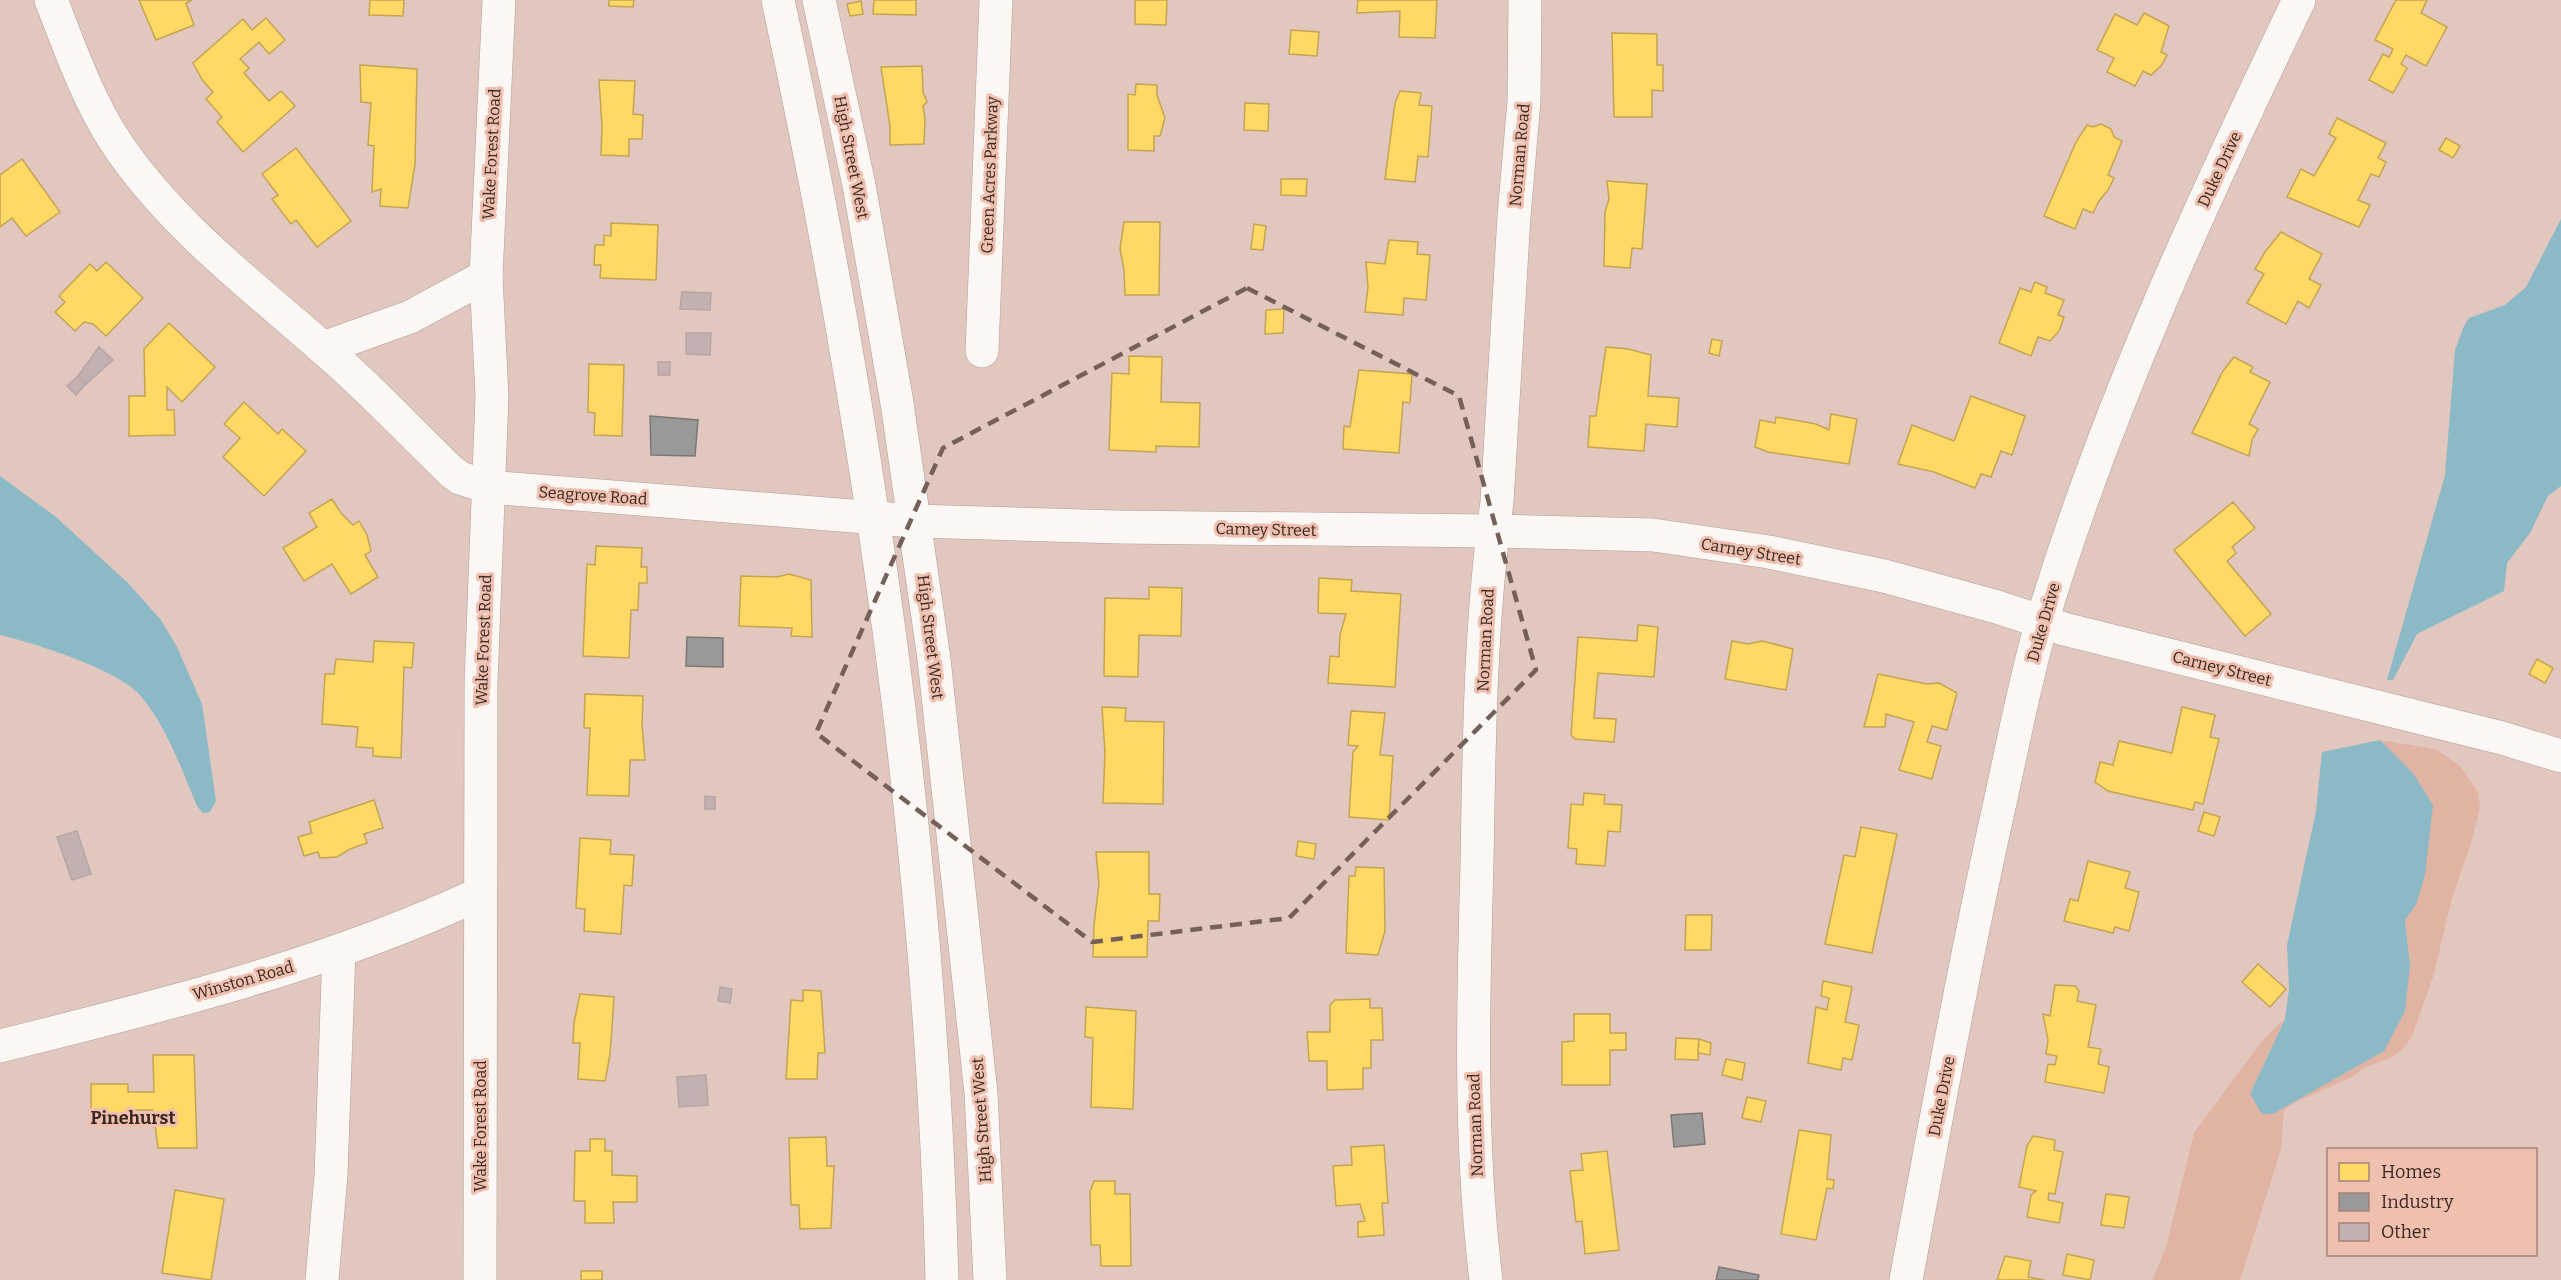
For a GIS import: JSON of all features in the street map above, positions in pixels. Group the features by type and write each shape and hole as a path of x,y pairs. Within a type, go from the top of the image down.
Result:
{"street":[{"name":"Seagrove Road","path":"51,0 81,78 114,140 141,177 172,213 323,348 460,478 488,487 915,521"},
{"name":"Wake Forest Road","path":"480,1280 481,683 492,396 486,276 499,0"},
{"path":"778,0 804,121 841,318 873,518 903,737 926,958 940,1181 942,1280"},
{"name":"High Street West","path":"819,0 859,185 897,403 934,659 981,1093 990,1280"},
{"name":"Green Acres Parkway","path":"982,351 996,0"},
{"name":"Norman Road","path":"1486,1280 1479,1226 1472,1047 1479,748 1493,531 1497,502 1514,216 1524,101 1525,0"},
{"name":"Duke Drive","path":"1906,1280 1974,918 2042,621 2082,495 2126,380 2215,174 2299,0"},
{"path":"323,348 410,317 486,276"},
{"name":"Carney Street","path":"915,521 1118,527 1653,535 1769,552 1884,576 1997,607 2064,629 2502,738 2561,756"},
{"name":"Winston Road","path":"0,1046 95,1022 339,951 418,922 479,894"},
{"path":"322,1280 331,1164 339,951"}],"highlighted area":[{"path":"1247,288 1459,396 1536,670 1289,918 1092,942 816,733 943,448"}],"shaded area":[{"path":"2380,740 2436,749 2461,767 2478,792 2480,806 2473,837 2452,898 2433,977 2412,1036 2404,1048 2392,1057 2364,1068 2352,1077 2296,1102 2284,1110 2281,1149 2240,1280 2152,1280 2166,1248 2194,1133 2265,1037 2285,1019 2250,1094 2410,965 2405,920 2416,905 2413,773"}],"water":[{"path":"2561,219 2561,486 2548,496 2530,533 2507,563 2504,591 2417,634 2393,680 2387,680 2445,475 2455,350 2464,326 2469,318 2505,305 2526,287"},
{"path":"0,476 56,517 128,583 161,620 177,647 202,704 216,801 210,812 203,813 197,806 173,748 158,720 150,707 129,685 74,658 0,635"},
{"path":"2380,740 2413,773 2433,805 2425,875 2416,905 2405,920 2410,965 2405,1011 2384,1051 2273,1114 2262,1114 2250,1094 2285,1019 2289,989 2287,945 2316,811 2322,752"}],"building: Homes":[{"path":"139,0 192,0 186,3 194,25 156,40"},
{"path":"370,0 404,0 403,16 369,15"},
{"path":"609,0 634,0 633,7 609,6"},
{"path":"874,0 916,0 916,15 873,14"},
{"path":"1135,0 1167,0 1166,25 1135,24"},
{"path":"1358,0 1437,0 1435,38 1399,37 1400,11 1357,13"},
{"path":"2396,0 2427,0 2421,13 2447,27 2426,66 2406,55 2401,64 2407,68 2393,93 2369,80 2383,54 2389,57 2393,49 2375,40"},
{"path":"861,1 863,14 850,16 847,4"},
{"path":"2144,13 2169,26 2161,52 2167,55 2161,66 2151,75 2143,71 2135,86 2107,72 2114,58 2097,50 2115,14 2137,25"},
{"path":"266,18 285,40 269,54 259,42 240,59 249,68 244,73 269,101 281,91 295,106 243,152 217,122 222,117 206,99 213,92 203,81 193,63 243,19 252,30"},
{"path":"1291,30 1319,32 1317,56 1289,54"},
{"path":"1612,33 1657,34 1657,65 1663,65 1663,91 1652,90 1652,117 1614,117"},
{"path":"360,65 417,69 415,164 408,208 380,206 381,189 372,192 374,146 368,145 371,103 361,102"},
{"path":"922,66 923,92 927,102 923,106 924,144 890,145 890,126 881,67"},
{"path":"599,80 635,81 633,114 643,115 642,139 629,139 629,156 601,155"},
{"path":"1136,84 1157,85 1157,95 1165,118 1160,136 1154,136 1154,151 1128,150 1128,94 1135,95"},
{"path":"1400,91 1421,93 1419,105 1432,106 1428,157 1418,156 1415,182 1385,179 1395,103"},
{"path":"1245,103 1269,104 1268,131 1244,130"},
{"path":"2337,118 2386,143 2378,158 2386,162 2379,177 2371,174 2358,200 2370,205 2359,227 2287,197 2301,169 2314,176 2336,138 2329,134"},
{"path":"2101,124 2111,129 2114,137 2122,141 2108,175 2114,178 2108,190 2093,213 2083,209 2075,229 2044,216 2076,142 2087,125 2093,127"},
{"path":"2446,138 2460,146 2453,158 2439,150"},
{"path":"296,148 351,221 317,247 296,220 291,224 272,199 278,195 262,174"},
{"path":"22,159 60,212 26,236 12,218 0,227 0,175"},
{"path":"1281,179 1307,179 1306,196 1281,195"},
{"path":"1607,181 1647,184 1642,249 1632,248 1630,268 1604,266 1605,212 1609,199"},
{"path":"1124,222 1160,222 1159,295 1125,295 1124,269 1120,249"},
{"path":"611,223 658,225 656,280 600,278 601,265 594,265 595,245 604,245 604,235 611,236"},
{"path":"1254,224 1266,226 1263,250 1251,249"},
{"path":"2281,232 2322,254 2309,279 2321,285 2309,308 2298,301 2286,324 2247,303 2264,274 2255,269"},
{"path":"1389,240 1418,242 1417,254 1430,255 1426,300 1404,298 1403,315 1365,312 1368,287 1366,262 1385,264"},
{"path":"106,262 143,298 106,336 93,324 84,322 75,331 55,312 65,302 59,296 90,264 97,271"},
{"path":"2035,282 2047,287 2045,293 2064,300 2058,315 2064,317 2059,331 2050,341 2038,337 2031,356 1999,343 2020,288 2031,292"},
{"path":"1284,309 1283,333 1265,334 1266,310"},
{"path":"169,323 215,367 182,402 167,387 167,410 174,410 175,435 129,436 129,396 145,396 144,349"},
{"path":"1712,339 1722,341 1719,356 1709,353"},
{"path":"1606,347 1628,349 1651,355 1648,396 1679,398 1677,427 1646,424 1644,451 1588,447 1590,416 1596,416"},
{"path":"1129,356 1162,357 1161,402 1200,403 1199,447 1156,446 1156,452 1109,450 1112,373 1129,374"},
{"path":"2234,357 2253,367 2250,372 2270,382 2249,424 2258,429 2252,440 2249,456 2192,433 2223,371"},
{"path":"589,364 624,365 622,436 594,435 595,413 588,412"},
{"path":"1359,370 1412,374 1410,403 1403,402 1399,453 1343,449 1344,426 1350,427"},
{"path":"1971,396 2025,416 2012,455 2001,451 1991,477 1981,474 1975,488 1934,472 1898,464 1912,425 1954,441"},
{"path":"244,402 278,434 282,429 306,451 264,496 223,457 240,438 224,424"},
{"path":"1831,414 1857,419 1849,464 1768,452 1755,447 1760,420 1775,423 1776,417 1816,424 1829,430"},
{"path":"332,499 353,525 359,521 367,535 371,551 365,555 378,577 351,594 332,564 304,581 283,548 317,527 309,513"},
{"path":"2233,502 2255,528 2232,547 2236,553 2227,561 2271,614 2245,636 2174,550"},
{"path":"596,546 642,548 641,567 647,567 647,583 639,583 638,610 631,610 629,658 583,656 587,564 595,565"},
{"path":"789,574 811,580 812,637 791,636 792,628 739,626 741,576 777,577"},
{"path":"1319,578 1352,580 1351,591 1401,594 1395,687 1328,683 1330,656 1339,657 1340,635 1346,614 1318,613"},
{"path":"1149,587 1182,588 1181,636 1139,635 1138,677 1104,676 1105,598 1149,599"},
{"path":"1638,625 1658,627 1654,677 1598,673 1594,718 1616,719 1614,742 1575,739 1571,735 1578,637 1637,641"},
{"path":"374,641 414,643 412,668 404,667 401,758 373,756 373,748 356,747 358,727 322,724 325,674 334,674 336,659 373,662"},
{"path":"1732,641 1748,644 1762,641 1793,649 1786,690 1725,679"},
{"path":"2537,659 2553,668 2545,683 2529,674"},
{"path":"1878,674 1927,684 1939,683 1957,693 1947,730 1932,726 1927,742 1941,746 1932,779 1899,770 1914,722 1886,714 1885,727 1864,727"},
{"path":"585,694 643,696 642,725 645,760 630,760 629,796 587,795 590,728 584,728"},
{"path":"1102,707 1126,708 1125,721 1164,722 1163,804 1103,803 1105,753"},
{"path":"2182,707 2215,715 2210,737 2219,739 2203,804 2195,802 2193,810 2108,791 2095,782 2100,762 2113,765 2119,741 2172,753"},
{"path":"1351,711 1385,713 1380,755 1393,756 1389,820 1349,817 1353,752 1358,746 1348,745"},
{"path":"1584,793 1605,795 1604,804 1622,805 1620,832 1608,831 1605,866 1576,864 1577,849 1568,848 1571,804 1583,805"},
{"path":"374,800 383,828 364,834 367,843 337,857 320,858 318,852 304,856 298,837 312,833 309,822"},
{"path":"2204,812 2220,817 2214,836 2198,831"},
{"path":"1861,827 1897,834 1872,953 1825,944 1844,855 1855,857"},
{"path":"580,838 611,840 610,854 634,855 632,886 624,885 621,934 584,931 585,909 576,908"},
{"path":"1298,841 1316,844 1314,859 1296,856"},
{"path":"1096,852 1149,852 1149,894 1160,894 1159,921 1148,921 1147,957 1093,957 1099,884"},
{"path":"2088,861 2130,872 2125,888 2139,892 2129,931 2115,927 2113,933 2064,921 2070,899 2078,901"},
{"path":"1356,867 1384,868 1385,931 1378,955 1346,953 1349,876 1355,876"},
{"path":"1686,915 1712,915 1711,950 1685,950"},
{"path":"2258,964 2286,989 2270,1007 2242,982"},
{"path":"1823,981 1852,987 1845,1022 1859,1025 1852,1060 1843,1058 1841,1070 1808,1063 1816,1007 1827,1010 1829,998 1821,996"},
{"path":"2055,985 2075,986 2079,991 2077,1001 2096,1005 2088,1047 2101,1049 2098,1064 2109,1067 2104,1093 2045,1082 2048,1064 2055,1065 2057,1056 2046,1054 2048,1040 2043,1014 2050,1016"},
{"path":"803,990 821,991 825,1053 818,1053 817,1079 786,1079 791,1000 803,1001"},
{"path":"580,994 614,997 610,1055 605,1081 578,1079 580,1043 573,1043 574,1023"},
{"path":"1370,999 1370,1008 1382,1008 1383,1040 1371,1040 1371,1068 1363,1068 1363,1089 1327,1090 1327,1061 1309,1061 1307,1032 1330,1032 1330,1005 1335,1000"},
{"path":"1086,1007 1136,1011 1133,1109 1091,1107 1093,1038 1085,1037"},
{"path":"1574,1014 1610,1014 1610,1033 1626,1033 1626,1050 1610,1050 1610,1085 1562,1085 1562,1042 1574,1041"},
{"path":"1676,1038 1699,1039 1698,1060 1675,1059"},
{"path":"1699,1039 1711,1043 1710,1055 1698,1053"},
{"path":"153,1055 194,1055 197,1148 158,1148 153,1110 127,1110 127,1119 91,1119 91,1084 128,1084 128,1092 154,1092"},
{"path":"1726,1059 1745,1063 1742,1080 1722,1075"},
{"path":"1747,1097 1766,1101 1761,1122 1742,1118"},
{"path":"1799,1130 1831,1135 1827,1179 1834,1180 1833,1189 1827,1188 1816,1240 1781,1234"},
{"path":"2033,1136 2055,1140 2054,1150 2063,1152 2055,1194 2049,1193 2048,1200 2063,1203 2059,1223 2027,1217 2031,1195 2036,1191 2019,1187 2027,1146"},
{"path":"826,1137 827,1166 834,1166 831,1228 800,1229 799,1205 791,1205 789,1138"},
{"path":"590,1139 605,1139 605,1151 612,1151 612,1175 637,1176 637,1202 613,1202 614,1223 585,1223 585,1201 574,1201 575,1151 590,1151"},
{"path":"1384,1145 1388,1203 1382,1203 1384,1235 1358,1237 1358,1222 1365,1221 1360,1204 1336,1206 1333,1166 1352,1165 1351,1147"},
{"path":"1607,1151 1619,1250 1585,1254 1582,1221 1576,1222 1570,1171 1583,1170 1581,1154"},
{"path":"1094,1181 1115,1181 1115,1194 1130,1194 1131,1266 1101,1266 1100,1245 1091,1245 1090,1192"},
{"path":"175,1190 224,1199 211,1280 162,1273"},
{"path":"2106,1194 2129,1197 2124,1228 2101,1225"},
{"path":"2067,1254 2094,1260 2090,1280 2063,1275"},
{"path":"2005,1256 2031,1261 2028,1277 2044,1280 1997,1280"},
{"path":"581,1271 602,1271 602,1280 581,1280"}],"building: Industry":[{"path":"650,416 698,420 695,456 651,455"},
{"path":"687,637 723,638 723,667 686,666"},
{"path":"1702,1113 1705,1144 1674,1147 1671,1115"},
{"path":"1719,1267 1759,1275 1758,1280 1716,1280"}],"building: Other":[{"path":"682,292 711,293 710,310 680,309"},
{"path":"686,333 711,333 710,355 686,354"},
{"path":"99,347 113,360 86,384 78,376"},
{"path":"658,362 670,362 670,375 658,375"},
{"path":"78,376 86,384 76,395 67,386"},
{"path":"705,796 715,797 715,809 705,809"},
{"path":"77,831 91,874 72,880 57,837"},
{"path":"720,987 732,989 730,1003 718,1001"},
{"path":"706,1075 708,1105 679,1107 677,1077"}],"district":[{"name":"Pinehurst","path":"133,1118"}]}
